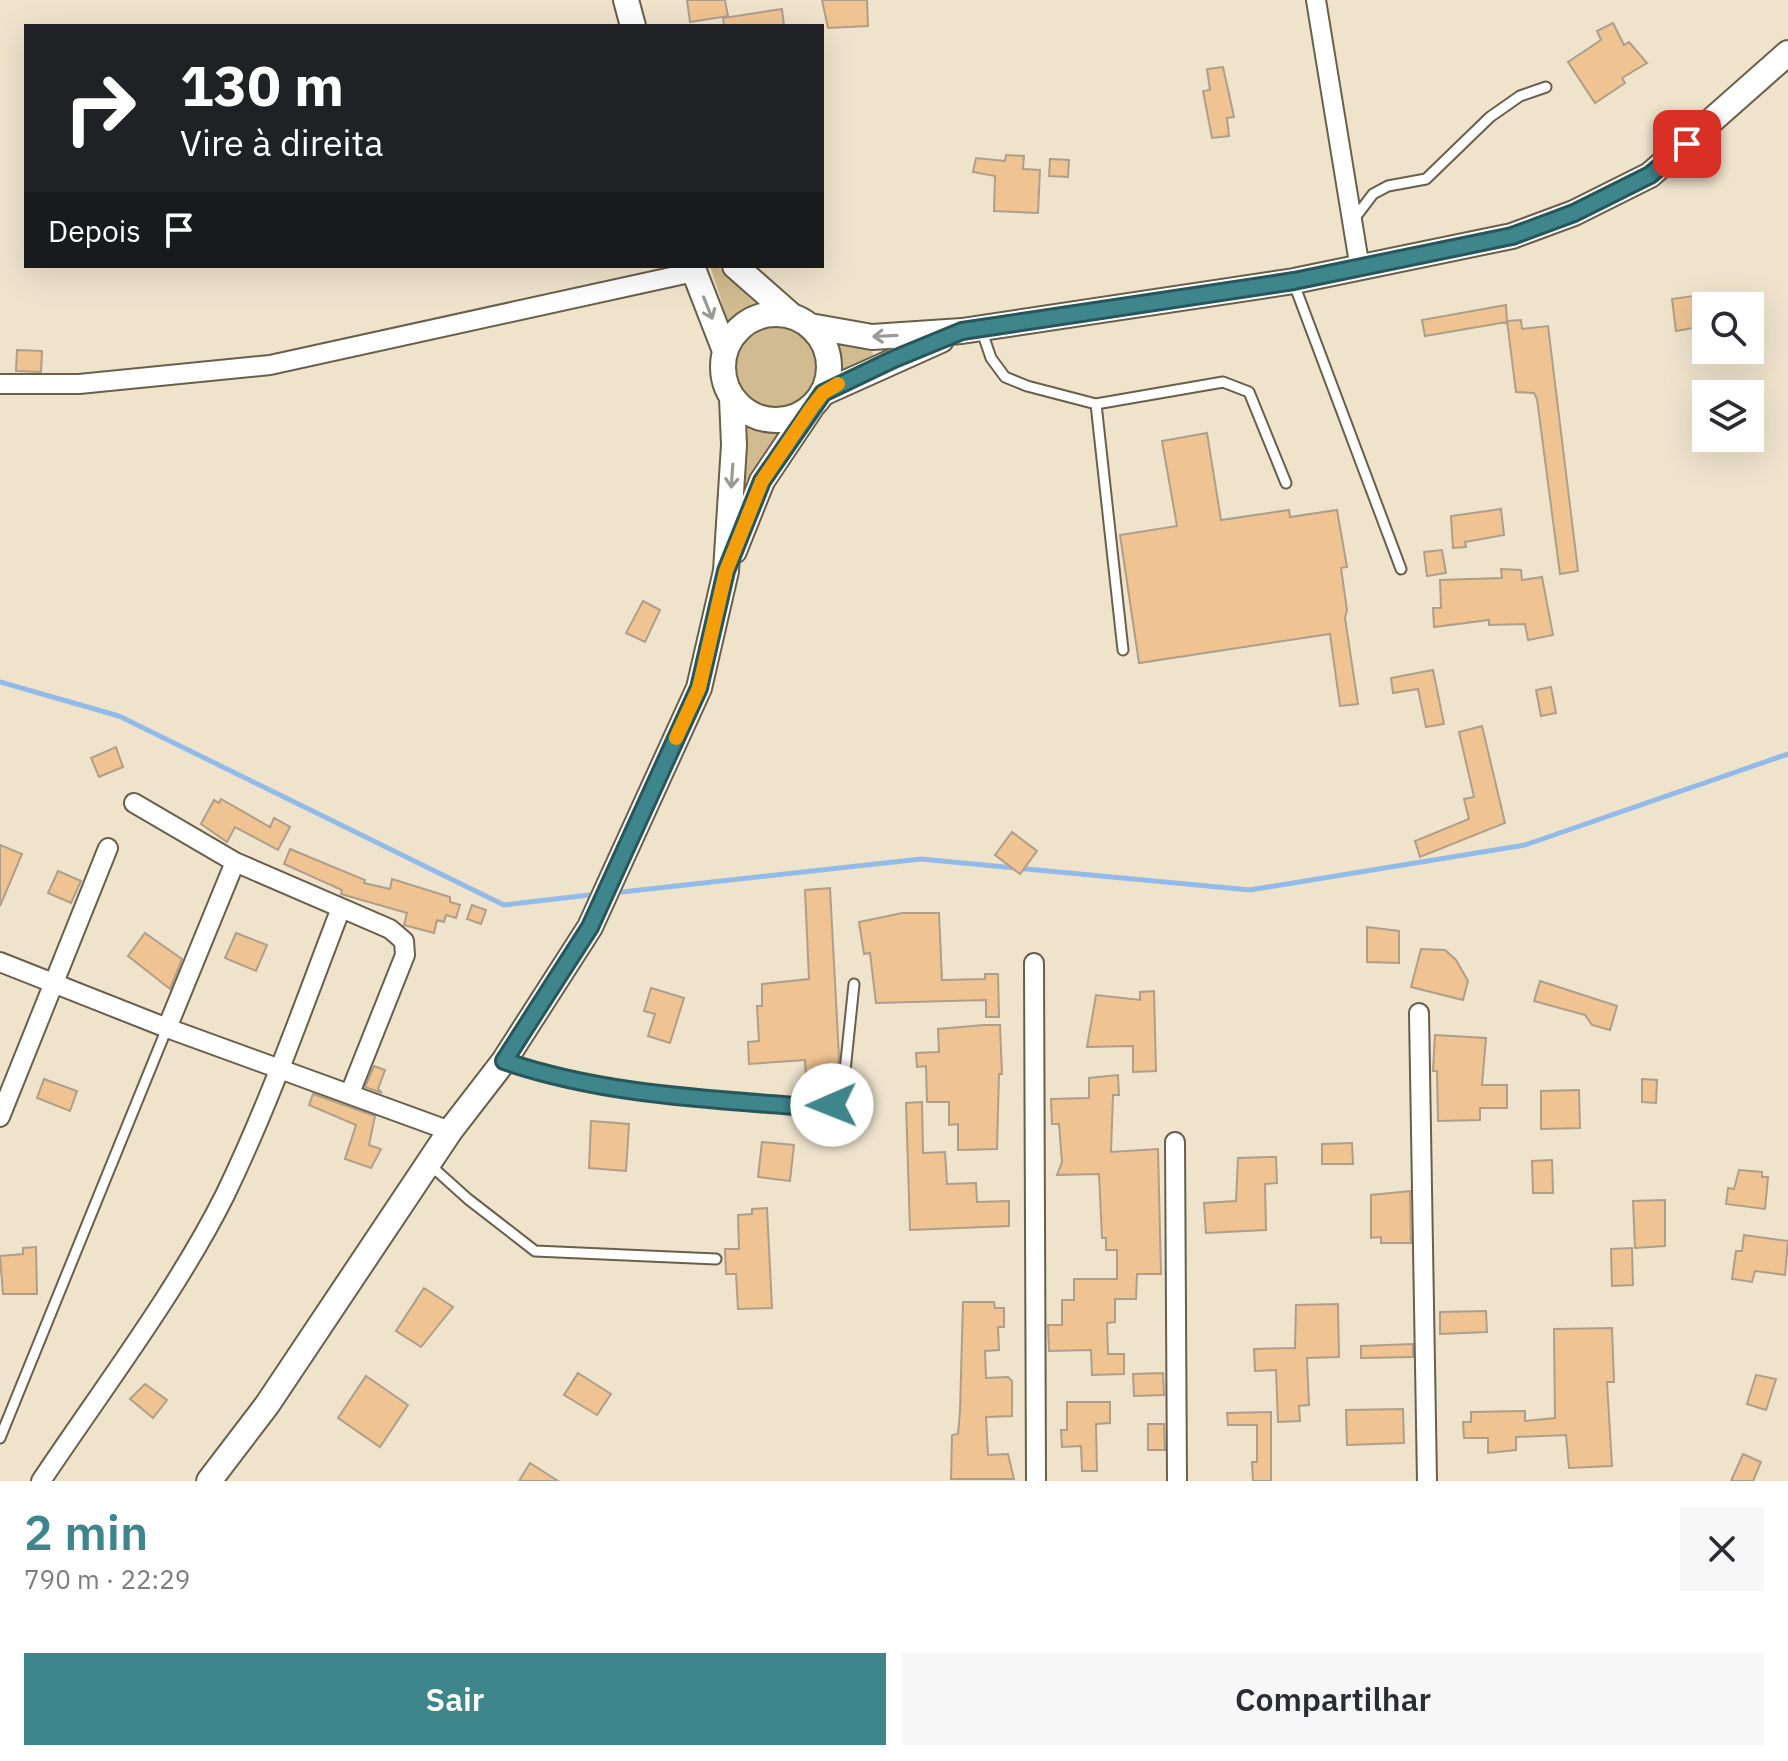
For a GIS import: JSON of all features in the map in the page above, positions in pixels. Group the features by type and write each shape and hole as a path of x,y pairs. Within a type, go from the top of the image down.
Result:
{"main road":[{"path":"626,0 632,24"},
{"path":"726,571 734,445 732,398 722,367 725,351 744,324 760,316 802,321 872,337 971,330 1294,281 1512,236 1574,213 1638,181 1705,129 1788,53"},
{"path":"694,268 725,351"},
{"path":"209,1481 267,1405 450,1131 504,1061 590,927 699,688 726,571 762,481 818,400 829,376 829,357 822,340 737,268"},
{"path":"732,398 761,419 788,419 894,359 971,330"}],"street":[{"path":"1316,0 1360,269"},
{"path":"0,384 79,384 270,365 694,268"},
{"path":"134,803 235,862 390,929 404,941 405,955 350,1093"},
{"path":"0,1117 108,848"},
{"path":"167,1028 235,862"},
{"path":"41,1481 164,1296 224,1196 279,1069 341,908"},
{"path":"0,962 167,1028 450,1131"},
{"path":"1034,963 1036,1481"},
{"path":"1419,1013 1427,1481"},
{"path":"1175,1142 1177,1481"}],"lane":[{"path":"1352,221 1373,194 1388,186 1426,179 1490,117 1520,96 1546,87"},
{"path":"1294,281 1401,569"},
{"path":"971,330 1005,377 1096,404 1223,382 1249,392 1286,483"},
{"path":"1096,404 1123,650"},
{"path":"504,1061 550,1077 625,1091 820,1108 840,1100 843,1090 854,984"},
{"path":"0,1438 167,1028"},
{"path":"429,1164 535,1251 716,1259"}],"shaded area":[{"path":"711,268 719,268 755,303 724,324 722,303"},
{"path":"776,322 793,325 807,335 817,349 820,366 817,383 807,397 793,407 776,410 759,407 745,397 735,383 732,366 735,349 745,335 759,325"},
{"path":"833,339 872,348 873,355 842,374"},
{"path":"745,425 782,433 745,483"}],"building":[{"path":"687,0 725,0 728,16 690,22"},
{"path":"822,0 867,0 868,26 828,28"},
{"path":"782,9 784,24 724,24 723,18"},
{"path":"1613,23 1624,45 1629,42 1647,63 1622,78 1625,83 1595,103 1568,62 1601,40 1597,31"},
{"path":"1223,67 1234,117 1227,118 1229,136 1212,138 1203,91 1210,90 1207,69"},
{"path":"1006,155 1024,156 1023,169 1040,170 1038,213 994,211 995,176 973,172 976,158 1005,161"},
{"path":"1050,159 1069,160 1068,177 1049,176"},
{"path":"1692,296 1692,328 1676,331 1672,299"},
{"path":"1506,305 1507,322 1425,336 1422,320"},
{"path":"1521,320 1522,329 1548,326 1578,571 1560,574 1537,399 1534,393 1516,392 1507,321"},
{"path":"17,350 42,351 41,372 16,371"},
{"path":"1207,433 1221,520 1289,510 1290,517 1337,510 1347,567 1341,568 1347,610 1345,618 1358,704 1340,706 1330,634 1139,663 1120,535 1177,526 1162,441"},
{"path":"1501,509 1504,535 1465,542 1466,547 1453,548 1451,516"},
{"path":"1442,550 1446,573 1427,576 1424,552"},
{"path":"1501,569 1521,570 1522,580 1542,577 1553,635 1528,640 1525,624 1489,625 1489,620 1434,627 1433,608 1441,608 1440,580 1502,578"},
{"path":"643,601 660,610 645,642 626,633"},
{"path":"1433,670 1444,724 1426,727 1418,689 1393,693 1391,678"},
{"path":"1551,687 1556,713 1541,716 1536,690"},
{"path":"1482,726 1505,823 1420,857 1415,841 1469,819 1464,799 1474,797 1459,732"},
{"path":"116,747 123,767 99,777 91,758"},
{"path":"221,799 270,827 274,818 290,827 278,850 235,827 227,842 201,824 214,800 219,803"},
{"path":"1012,832 1037,851 1020,874 995,855"},
{"path":"0,845 22,854 0,906"},
{"path":"290,849 365,880 364,883 390,889 392,879 450,897 450,902 460,905 456,918 446,915 444,922 437,920 434,933 404,925 407,913 341,894 342,890 284,864"},
{"path":"58,871 81,881 71,903 48,893"},
{"path":"830,888 839,1057 836,1089 834,1093 807,1094 805,1060 749,1064 748,1042 759,1041 757,1006 762,1006 762,984 809,979 805,890"},
{"path":"472,905 486,910 481,924 467,919"},
{"path":"902,913 939,913 942,980 985,979 985,974 998,974 999,1017 986,1017 986,1000 876,1003 870,953 864,954 859,922"},
{"path":"1367,927 1399,931 1399,963 1367,962"},
{"path":"145,933 182,959 170,989 128,956"},
{"path":"236,933 267,945 256,971 225,958"},
{"path":"1421,949 1445,950 1456,960 1468,981 1463,1000 1411,987"},
{"path":"1540,981 1617,1006 1610,1030 1592,1025 1585,1015 1534,1001"},
{"path":"651,988 684,998 670,1043 648,1036 655,1014 644,1011"},
{"path":"1154,991 1156,1071 1133,1072 1133,1046 1087,1047 1096,995 1140,1000 1140,992"},
{"path":"1000,1025 1002,1074 999,1074 997,1149 958,1150 958,1124 949,1125 949,1102 927,1102 926,1066 917,1067 916,1053 939,1052 938,1029"},
{"path":"1435,1035 1486,1038 1482,1085 1507,1085 1507,1108 1480,1108 1480,1120 1438,1121 1437,1071 1433,1071"},
{"path":"374,1066 385,1070 378,1089 382,1093 365,1087"},
{"path":"1118,1075 1119,1095 1113,1095 1111,1152 1158,1149 1161,1274 1137,1274 1136,1299 1115,1299 1115,1322 1107,1323 1108,1354 1124,1354 1124,1374 1092,1375 1091,1350 1049,1351 1048,1325 1062,1325 1062,1300 1074,1300 1074,1279 1117,1279 1117,1250 1106,1250 1106,1238 1102,1238 1099,1174 1057,1175 1062,1162 1059,1124 1052,1124 1051,1099 1089,1098 1089,1078"},
{"path":"44,1079 77,1091 70,1111 37,1098"},
{"path":"1642,1079 1657,1080 1656,1103 1642,1102"},
{"path":"1579,1090 1580,1128 1541,1129 1541,1091"},
{"path":"313,1094 375,1116 369,1145 381,1149 371,1168 345,1159 356,1125 309,1105"},
{"path":"922,1102 923,1153 945,1152 947,1184 976,1183 977,1202 1009,1201 1009,1226 910,1230 906,1103"},
{"path":"591,1121 629,1124 626,1171 589,1168"},
{"path":"762,1142 794,1145 790,1181 758,1177"},
{"path":"1352,1143 1353,1164 1322,1164 1322,1144"},
{"path":"1276,1157 1277,1183 1265,1184 1266,1230 1206,1233 1204,1203 1236,1201 1238,1158"},
{"path":"1552,1160 1553,1193 1533,1193 1532,1161"},
{"path":"1739,1170 1762,1172 1762,1177 1768,1177 1765,1209 1726,1204 1728,1188 1734,1189"},
{"path":"1410,1191 1411,1243 1381,1243 1381,1237 1371,1238 1371,1195"},
{"path":"1665,1200 1665,1246 1635,1248 1633,1201"},
{"path":"767,1208 772,1308 738,1309 736,1274 726,1274 725,1249 739,1249 738,1215 752,1214 752,1209"},
{"path":"1744,1235 1788,1241 1785,1275 1755,1271 1752,1282 1732,1279 1736,1251 1742,1251"},
{"path":"36,1247 37,1294 3,1294 0,1256 23,1254 23,1248"},
{"path":"1632,1248 1633,1285 1612,1286 1611,1249"},
{"path":"424,1288 453,1307 421,1347 396,1331"},
{"path":"963,1302 994,1302 995,1308 1004,1308 1004,1327 998,1327 999,1350 985,1351 986,1378 1008,1377 1012,1381 1012,1416 986,1417 988,1455 1008,1454 1014,1479 951,1479 952,1435 958,1434 960,1411"},
{"path":"1338,1304 1339,1357 1307,1358 1309,1405 1299,1406 1300,1421 1278,1422 1276,1370 1255,1371 1254,1349 1295,1348 1296,1305"},
{"path":"1486,1311 1487,1332 1440,1334 1440,1312"},
{"path":"1612,1328 1614,1382 1607,1382 1612,1466 1569,1468 1566,1435 1516,1437 1516,1450 1488,1453 1488,1438 1464,1438 1463,1422 1471,1422 1471,1412 1525,1411 1525,1421 1555,1418 1554,1329"},
{"path":"1413,1344 1413,1357 1361,1358 1361,1346"},
{"path":"578,1373 611,1394 597,1415 564,1395"},
{"path":"1163,1373 1164,1395 1134,1396 1133,1374"},
{"path":"1756,1375 1776,1379 1766,1410 1747,1404"},
{"path":"366,1376 408,1405 380,1447 338,1418"},
{"path":"145,1384 167,1400 153,1418 130,1399"},
{"path":"1067,1402 1110,1402 1110,1423 1096,1424 1097,1471 1082,1471 1081,1446 1062,1447 1061,1430 1067,1430"},
{"path":"1403,1409 1404,1443 1347,1445 1346,1410"},
{"path":"1271,1412 1271,1481 1253,1481 1252,1462 1257,1462 1257,1425 1228,1425 1227,1413"},
{"path":"1148,1424 1164,1424 1165,1450 1148,1450"},
{"path":"1743,1454 1761,1462 1753,1481 1731,1481"},
{"path":"530,1463 558,1481 519,1481"}],"waterway":[{"path":"0,682 119,716 504,905 589,895"},
{"path":"622,892 921,859 1250,890 1525,845 1788,754"}],"slow traffic":[{"path":"676,738 699,688 726,571 762,481 812,407 823,393 838,384"}],"route":[{"path":"832,1105 820,1108 625,1091 550,1077 504,1061 590,927 699,688 726,571 762,481 823,393 962,331 1294,281 1512,236 1574,213 1650,175 1687,144"}]}
